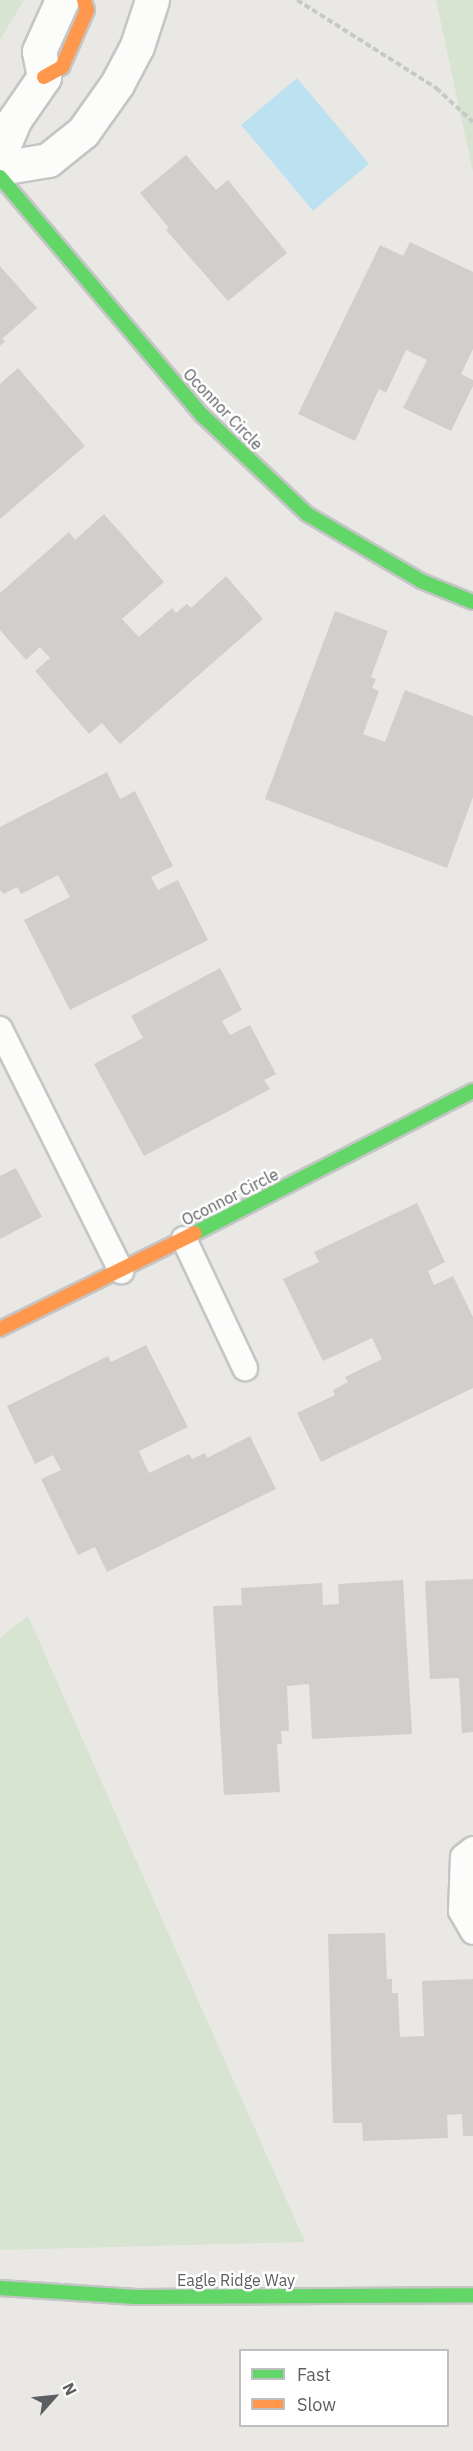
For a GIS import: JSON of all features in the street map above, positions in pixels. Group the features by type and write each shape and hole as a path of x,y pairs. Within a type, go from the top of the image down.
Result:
{"street":[{"path":"44,77 39,51 62,0"},
{"path":"0,154 15,119 44,77 62,67 87,10 84,0"},
{"path":"0,168 48,160 83,132 117,84 137,46 152,0"},
{"name":"Oconnor Circle","path":"0,177 202,416 307,514 421,581 473,602"},
{"name":"Oconnor Circle","path":"0,1329 121,1271 473,1091"},
{"name":"Eagle Ridge Way","path":"0,2288 136,2297 473,2295"}],"lane":[{"path":"0,1029 121,1271"},
{"path":"184,1239 245,1368"},
{"path":"473,1849 463,1857 461,1911 473,1932"}],"path":[{"path":"297,0 436,88 473,122"}],"green space":[{"path":"0,0 24,0 0,40"},
{"path":"436,0 473,0 473,172"},
{"path":"28,1616 305,2242 0,2250 0,1638"}],"water":[{"path":"297,78 369,164 313,211 241,125"}],"building":[{"path":"186,155 216,190 228,180 287,253 228,301 166,230 169,228 140,193"},
{"path":"410,242 473,272 473,349 461,374 473,380 473,386 451,431 403,408 427,360 406,350 386,393 379,389 355,441 298,414 380,245 403,256"},
{"path":"0,266 37,308 2,339 5,341 0,346"},
{"path":"18,368 85,446 0,519 0,384"},
{"path":"104,514 164,582 122,619 139,637 172,608 176,613 187,604 191,608 226,576 263,619 120,744 102,723 89,734 35,671 50,658 40,647 26,660 0,630 0,593 69,532 75,540"},
{"path":"335,611 388,631 371,677 376,679 372,688 379,691 363,734 385,742 405,690 473,716 473,797 447,868 265,799"},
{"path":"107,772 120,799 135,791 173,866 151,877 158,890 178,880 208,940 70,1010 24,920 70,897 58,875 21,894 17,887 4,894 0,890 0,827"},
{"path":"220,968 242,1010 222,1021 230,1035 250,1025 276,1074 264,1080 270,1089 144,1156 94,1064 143,1038 131,1016"},
{"path":"16,1168 42,1217 0,1239 0,1176"},
{"path":"417,1203 445,1262 428,1271 434,1285 453,1276 473,1317 473,1388 321,1462 297,1413 335,1395 333,1390 348,1382 345,1377 382,1359 372,1338 323,1361 283,1279 319,1262 314,1252"},
{"path":"146,1345 188,1427 139,1451 149,1473 189,1454 192,1459 205,1453 207,1458 250,1436 276,1489 107,1572 95,1547 78,1555 41,1479 61,1470 53,1455 35,1464 7,1406 108,1356 111,1362"},
{"path":"473,1579 473,1732 462,1733 459,1678 430,1679 425,1581"},
{"path":"403,1580 412,1734 312,1739 309,1684 287,1686 289,1731 281,1731 282,1744 277,1744 280,1792 224,1795 213,1606 242,1605 241,1588 322,1583 323,1605 339,1604 338,1584"},
{"path":"385,1933 387,1979 392,1979 392,1993 398,1993 400,2037 424,2036 422,1981 473,1979 473,2136 463,2136 462,2114 447,2115 448,2138 363,2141 362,2123 333,2123 328,1934"}],"traffic: fast":[{"path":"0,177 203,416 307,514 421,581 473,602"},
{"path":"195,1233 473,1091"},
{"path":"0,2288 136,2297 473,2295"}],"traffic: slow":[{"path":"44,77 62,67 87,10 84,0"},
{"path":"0,1329 195,1233"}]}
